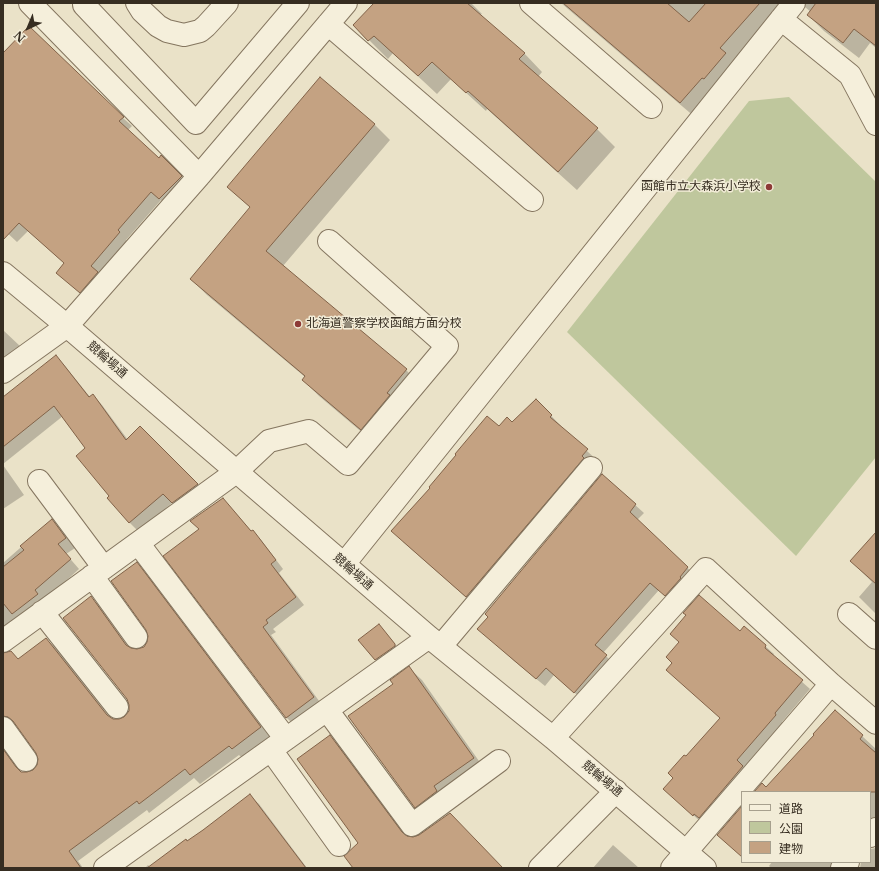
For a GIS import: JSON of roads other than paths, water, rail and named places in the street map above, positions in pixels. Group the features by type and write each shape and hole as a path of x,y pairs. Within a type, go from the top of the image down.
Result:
{"street":[{"path":"30,3 199,176"},
{"path":"86,3 84,5 196,123 298,3"},
{"path":"143,6 152,21 166,31 184,35 200,31 227,3"},
{"path":"3,372 67,326 199,176 346,3"},
{"path":"531,3 651,107"},
{"path":"344,564 787,11 850,75 876,124"},
{"path":"328,24 532,200"},
{"path":"3,641 236,472 269,441 309,431 348,464 447,346 330,240"},
{"name":"競輪場通","path":"3,273 67,326 435,642 553,738 705,868"},
{"path":"104,868 327,710 435,642 591,468"},
{"path":"39,481 98,572 136,638"},
{"path":"138,543 279,744 339,845"},
{"path":"553,738 706,569 831,684 876,722"},
{"path":"42,612 117,708"},
{"path":"849,614 876,638"},
{"path":"672,868 831,684"},
{"path":"327,710 412,825 499,761"},
{"path":"3,728 26,760"},
{"path":"540,868 616,791"}],"place":[{"name":"函館市立大森浜小学校","path":"769,187"},
{"name":"北海道警察学校函館方面分校","path":"298,324"}]}
